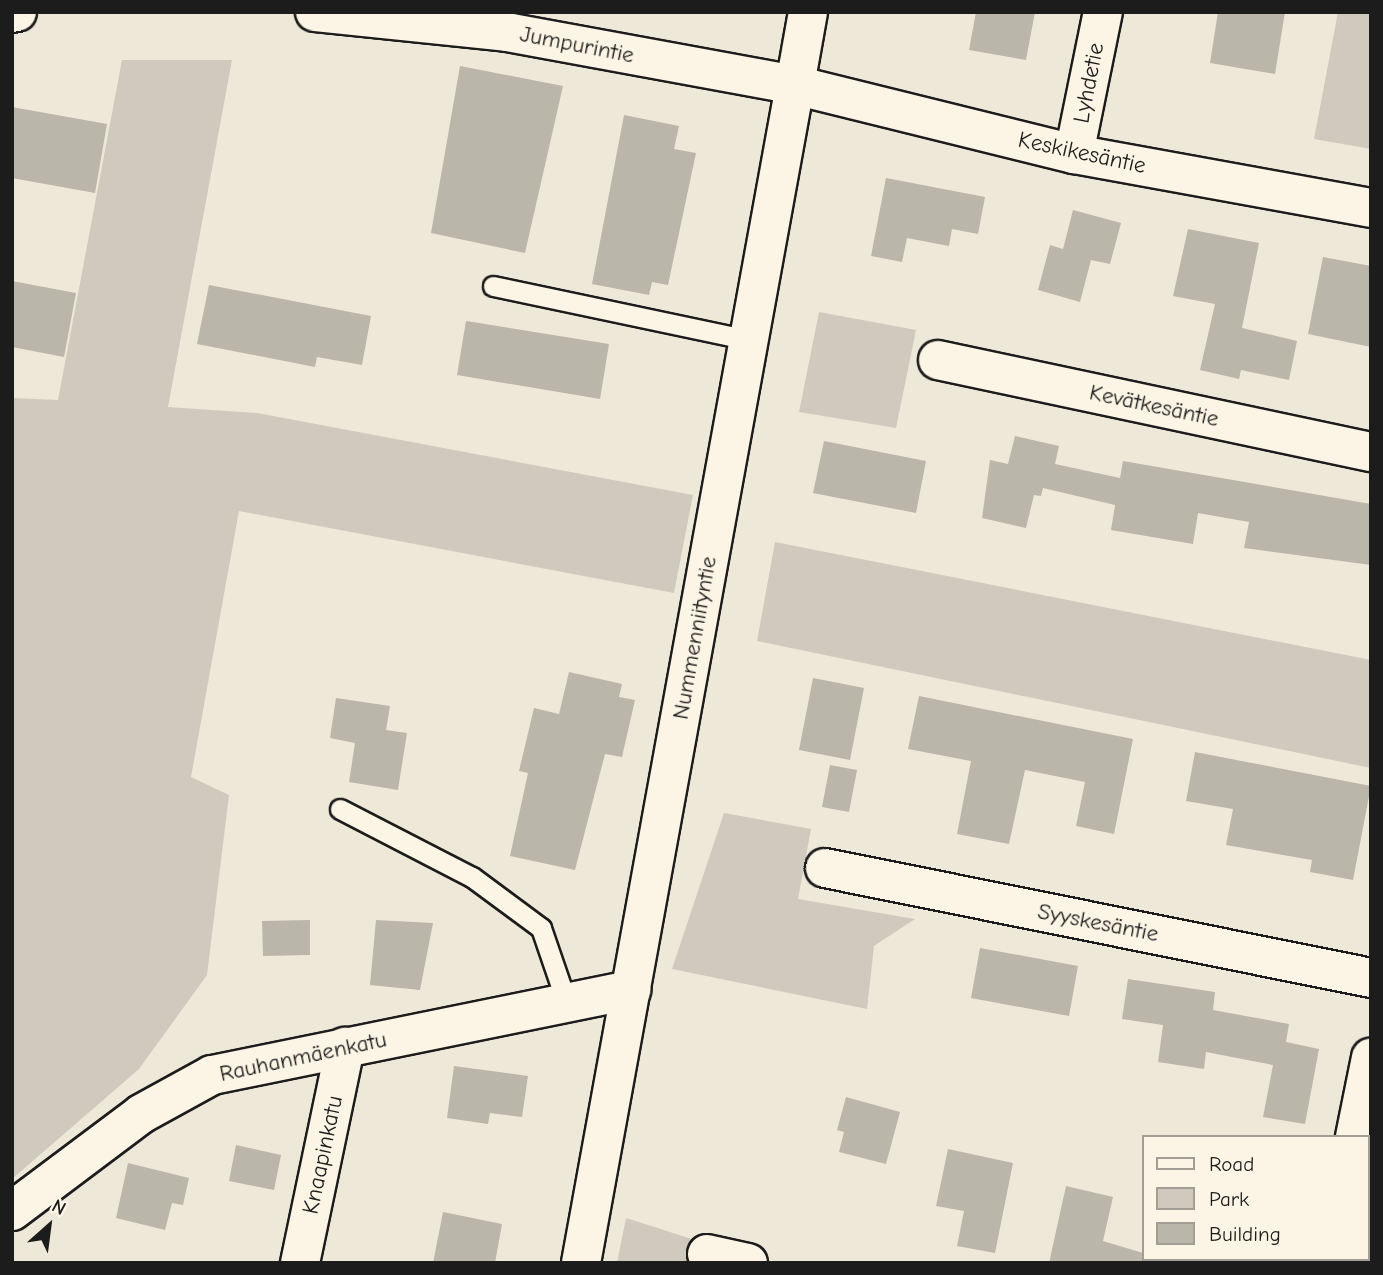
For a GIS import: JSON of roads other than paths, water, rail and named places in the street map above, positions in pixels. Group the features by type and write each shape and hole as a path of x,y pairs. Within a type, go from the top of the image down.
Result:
{"street":[{"name":"Jumpurintie","path":"315,12 509,22 795,85"},
{"name":"Nummenniityntie","path":"581,1263 808,12"},
{"name":"Lyhdetie","path":"1074,154 1103,12"},
{"name":"Keskikesäntie","path":"795,85 1074,154 1371,208"},
{"name":"Kevätkesäntie","path":"938,360 1371,452"},
{"name":"Syyskesäntie","path":"825,868 1371,978"},
{"name":"Rauhanmäenkatu","path":"12,1212 178,1091 212,1075 566,1001 631,990"},
{"name":"Knaapinkatu","path":"300,1263 345,1047"},
{"path":"1355,1135 1371,1058"},
{"path":"707,1254 748,1263"}],"lane":[{"path":"494,286 749,340"},
{"path":"340,809 472,877 541,928 566,1001"}]}
